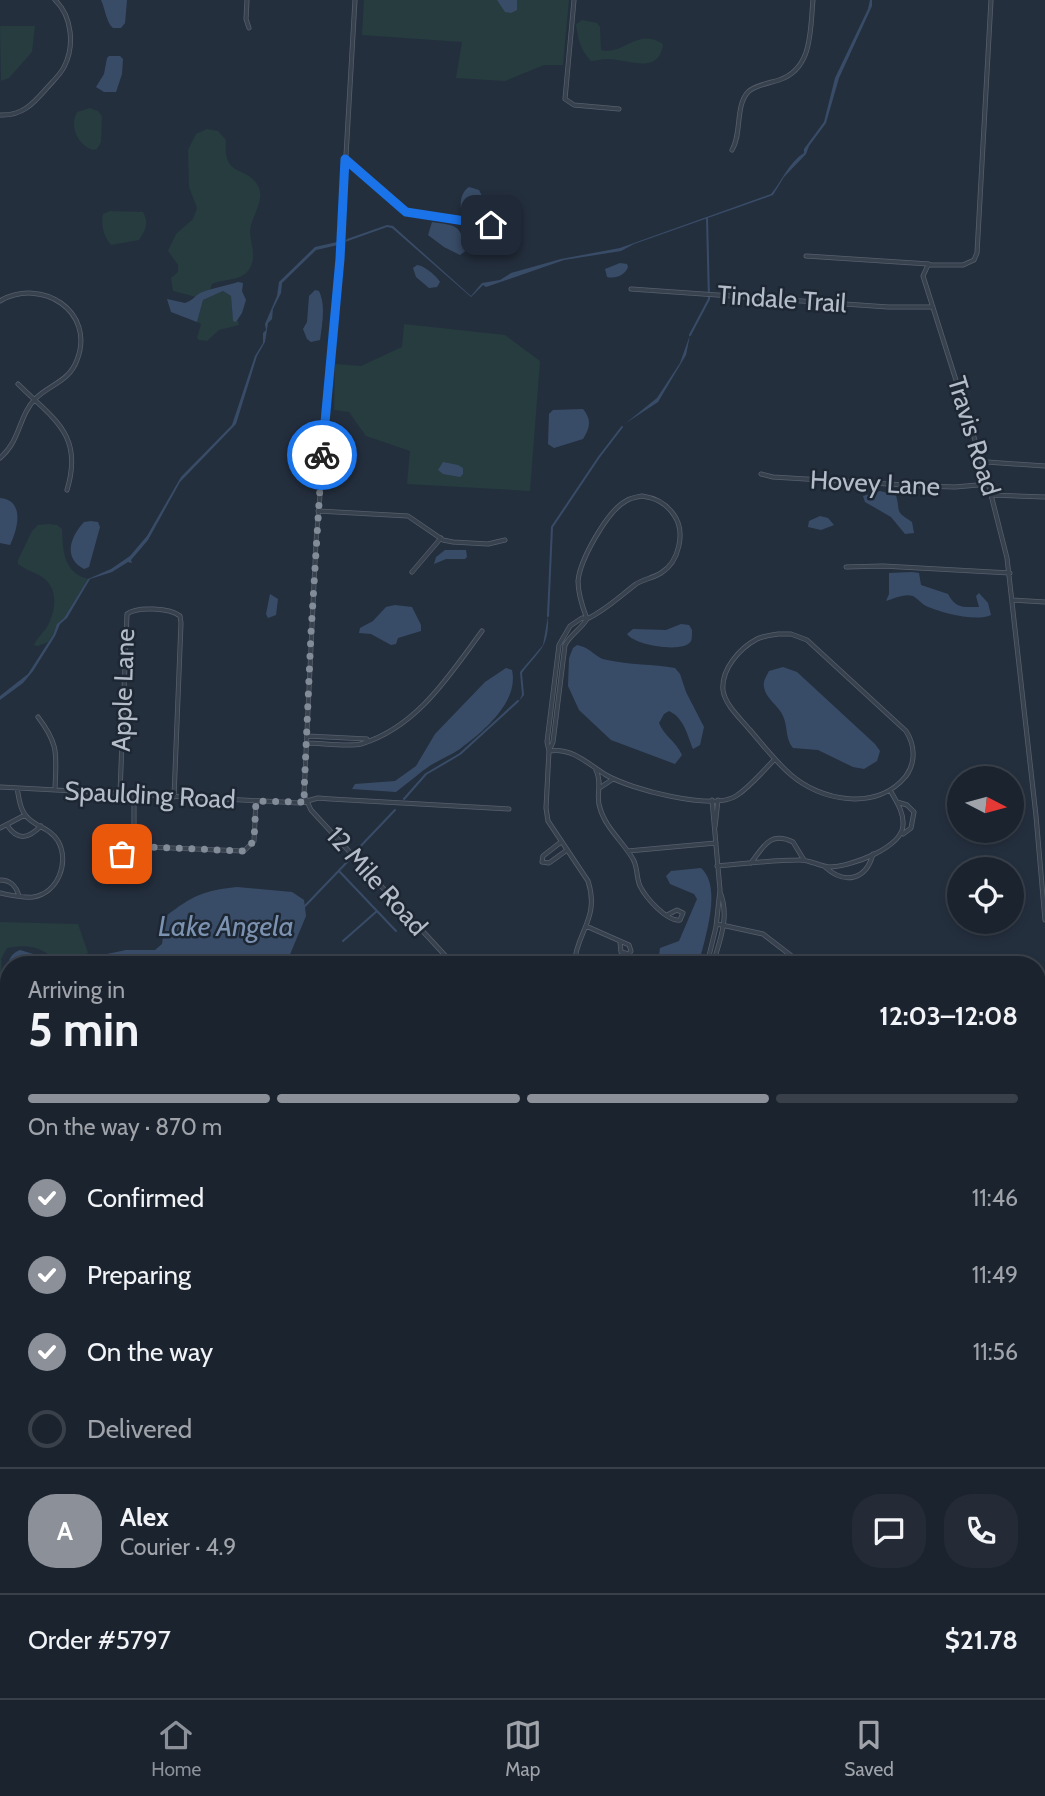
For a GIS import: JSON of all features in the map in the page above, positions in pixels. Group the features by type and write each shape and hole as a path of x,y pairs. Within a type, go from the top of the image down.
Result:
{"street":[{"path":"0,115 20,112 31,106 65,65 69,53 70,26 65,13 55,0"},
{"path":"247,0 246,19 249,28"},
{"name":"12 Mile Road","path":"355,0 340,259 318,511 304,794 306,802 446,956"},
{"path":"574,0 565,99 573,105 619,109"},
{"path":"732,150 737,143 741,108 747,93 788,77 799,69 807,52 813,0"},
{"path":"806,256 931,264 967,264 974,260 977,253 991,0"},
{"path":"345,159 406,212 491,225"},
{"name":"Travis Road","path":"931,264 925,267 923,276 989,484 1010,573 1040,849 1045,920"},
{"name":"Tindale Trail","path":"631,289 888,307 933,307"},
{"path":"0,301 21,292 48,295 59,301 68,309 79,328 80,348 74,368 65,379 34,400 25,414 16,441 0,458"},
{"path":"18,384 52,417 67,436 73,454 67,490"},
{"path":"983,464 987,462 1045,466"},
{"name":"Hovey Lane","path":"761,474 921,486 989,484"},
{"path":"992,495 1045,497"},
{"path":"575,956 592,910 591,890 588,881 548,821 546,808 549,751 553,742 565,645 587,619 601,612 638,583 659,574 673,560 680,533 676,519 663,503 642,496 622,502 589,548 580,567 578,583 580,600 587,619"},
{"path":"318,511 408,516 441,538 453,542 495,543 505,540"},
{"path":"412,572 441,538"},
{"path":"846,567 894,566 1010,573"},
{"path":"1013,600 1045,602"},
{"name":"Apple Lane","path":"120,793 127,614 135,609 172,611 181,618 174,797"},
{"path":"306,743 361,744 401,726 443,684 482,631"},
{"path":"778,634 791,634 807,640 898,724 911,738 914,753 906,776 890,790 862,800 835,797 810,788 791,775 775,759 728,703 723,689 725,674 732,659 757,638 778,634"},
{"path":"38,717 51,734 56,747 55,790"},
{"path":"307,736 367,740"},
{"path":"333,737 333,743"},
{"path":"549,751 568,751 613,779 649,793 712,800 735,797 775,759"},
{"path":"596,768 601,787 598,797 600,809 635,863 643,891 667,915"},
{"path":"601,787 613,779"},
{"name":"Spaulding Road","path":"0,787 256,801 306,802 318,798 509,809"},
{"path":"0,893 40,895 58,879 63,857 51,831 25,815 17,788"},
{"path":"890,790 903,816 901,835"},
{"path":"134,794 132,829 135,842"},
{"path":"712,800 711,816 715,829"},
{"path":"709,956 717,924 720,890 715,829 718,800"},
{"path":"135,842 147,847 244,851 254,841 256,801"},
{"path":"717,866 804,860 823,866 843,866 873,854 912,828 914,815 907,805 897,802"},
{"path":"0,828 25,815"},
{"path":"7,825 13,834 24,838 32,835 41,826"},
{"path":"751,863 768,841 778,838 793,842 804,860"},
{"path":"122,854 135,842"},
{"path":"561,842 542,856 542,862 549,863 567,850"},
{"path":"628,851 716,843"},
{"path":"635,863 643,850"},
{"path":"823,866 833,874 846,879 853,878 865,872 873,854"},
{"path":"0,880 11,882 19,896"},
{"path":"715,956 724,925 724,901 720,890"},
{"path":"717,924 763,934 792,956"},
{"path":"586,926 620,942"}],"green space":[{"path":"364,0 569,0 563,65 544,65 505,81 456,78 462,42 362,35"},
{"path":"582,20 597,23 600,27 601,50 617,49 645,39 663,44 660,54 656,60 642,64 608,59 591,61 582,48 578,34 576,24"},
{"path":"0,26 35,26 32,52 9,78 1,81"},
{"path":"90,108 102,116 101,142 97,149 93,150 79,140 74,123 77,112"},
{"path":"207,129 218,131 226,140 226,152 231,166 252,178 260,190 260,196 250,231 253,254 250,268 243,276 212,284 209,293 200,293 196,297 173,291 171,278 178,272 178,265 168,251 176,234 193,219 197,208 189,187 188,150 196,134"},
{"path":"110,211 143,212 146,226 139,240 111,245 104,234 102,222 103,214"},
{"path":"223,291 231,296 233,320 238,321 239,325 219,330 207,341 199,340 197,338 201,324 197,322 203,300"},
{"path":"404,324 505,335 540,361 530,491 407,484 410,451 366,436 349,412 334,410 335,364 361,366 402,347"},
{"path":"49,524 62,529 64,553 69,566 88,579 48,642 38,646 34,645 47,627 52,614 53,593 42,577 18,564 18,560 32,531 38,525"},
{"path":"0,922 78,924 88,953 80,956 50,956 41,950 22,946 7,948 0,956"}],"water":[{"path":"101,0 127,0 125,23 121,28 113,28"},
{"path":"497,0 517,0 517,10 505,12"},
{"path":"870,0 872,6 839,78 826,123 806,154 784,177 773,195 621,251 564,260 486,287 483,285 471,297 392,228 387,227 345,242 387,225 393,226 471,296 482,283 500,280 511,273 561,259 620,248 771,194 790,166 804,153 804,149 824,122 835,78"},
{"path":"109,56 120,56 123,59 122,74 116,92 104,92 96,87 104,74"},
{"path":"469,187 479,190 482,196 481,213 478,215 462,213 461,198"},
{"path":"432,222 456,228 462,235 467,250 460,255 428,235"},
{"path":"337,242 338,245 316,250 282,283 281,293 268,323 265,342 257,356 236,424 180,482 148,540 131,560 132,563 128,562 112,572 90,579 33,671 23,683 0,700 0,696 28,674 57,624 64,618 88,579 111,569 130,556 147,536 181,477 232,425 255,356 263,343 265,324 277,296 279,282 315,247"},
{"path":"620,263 627,264 625,272 617,277 607,277 605,269"},
{"path":"417,265 436,277 440,282 437,287 429,288 416,277 413,268"},
{"path":"238,282 243,283 242,291 246,300 236,322 233,321 231,296 223,291 203,300 197,322 171,312 167,299 185,303 200,293"},
{"path":"315,290 319,291 321,297 322,322 320,340 311,342 303,329 307,322 309,296"},
{"path":"690,335 686,355 658,402 626,423 657,398 680,363"},
{"path":"583,409 589,424 583,439 554,448 548,444 549,414 553,410"},
{"path":"443,462 463,468 463,474 460,477 443,474 438,470"},
{"path":"880,491 896,495 899,511 912,522 914,533 905,534 891,517 865,502 863,496"},
{"path":"0,498 8,500 16,510 17,524 10,545 0,543"},
{"path":"820,516 828,518 834,525 821,530 808,527 809,521"},
{"path":"84,522 98,522 100,527 89,567 84,569 73,559 71,547 79,528"},
{"path":"445,550 466,550 467,557 446,559 434,564 436,557"},
{"path":"889,573 919,573 921,585 948,594 960,606 979,607 976,596 979,593 988,603 991,615 977,618 950,614 926,606 910,595 886,601 889,594"},
{"path":"270,594 278,599 276,615 268,618 266,614"},
{"path":"386,607 412,607 421,625 421,631 398,638 396,644 391,645 371,634 359,633 360,628 373,621"},
{"path":"548,616 545,642 538,653 522,673 524,695 519,701 522,695 520,672 543,645"},
{"path":"681,624 689,625 692,638 687,645 679,647 639,642 627,634 633,629 666,630"},
{"path":"577,645 607,660 675,668 704,727 700,745 693,749 682,722 669,711 659,723 682,755 675,764 611,740 579,710 568,686 569,658"},
{"path":"783,667 797,672 875,744 880,751 877,761 864,769 853,767 818,750 793,748 783,716 764,687 769,671"},
{"path":"506,668 512,670 513,682 505,704 489,725 469,742 431,765 396,792 352,789 355,784 395,781 416,766 435,734 485,682"},
{"path":"701,868 711,888 708,928 701,956 659,956 660,948 679,941 697,899 694,894 670,884 666,876 671,871"},
{"name":"Lake Angela","path":"237,887 292,892 304,900 306,916 289,956 97,956 126,950 155,950 162,944 166,916 199,895"},
{"path":"20,950 40,956 12,956"}],"waterway":[{"path":"690,335 709,299 707,218"},
{"path":"548,616 552,527 622,427"},
{"path":"404,799 426,774 460,754 518,701"},
{"path":"355,852 395,810"},
{"path":"304,907 351,858"},
{"path":"339,871 396,931"},
{"path":"343,941 377,911"}],"way so far":[{"path":"122,854 135,842 147,847 244,851 254,841 256,801 306,802 304,794 311,633 322,455"}],"route":[{"path":"322,455 340,259 345,159 406,212 491,225"}]}
